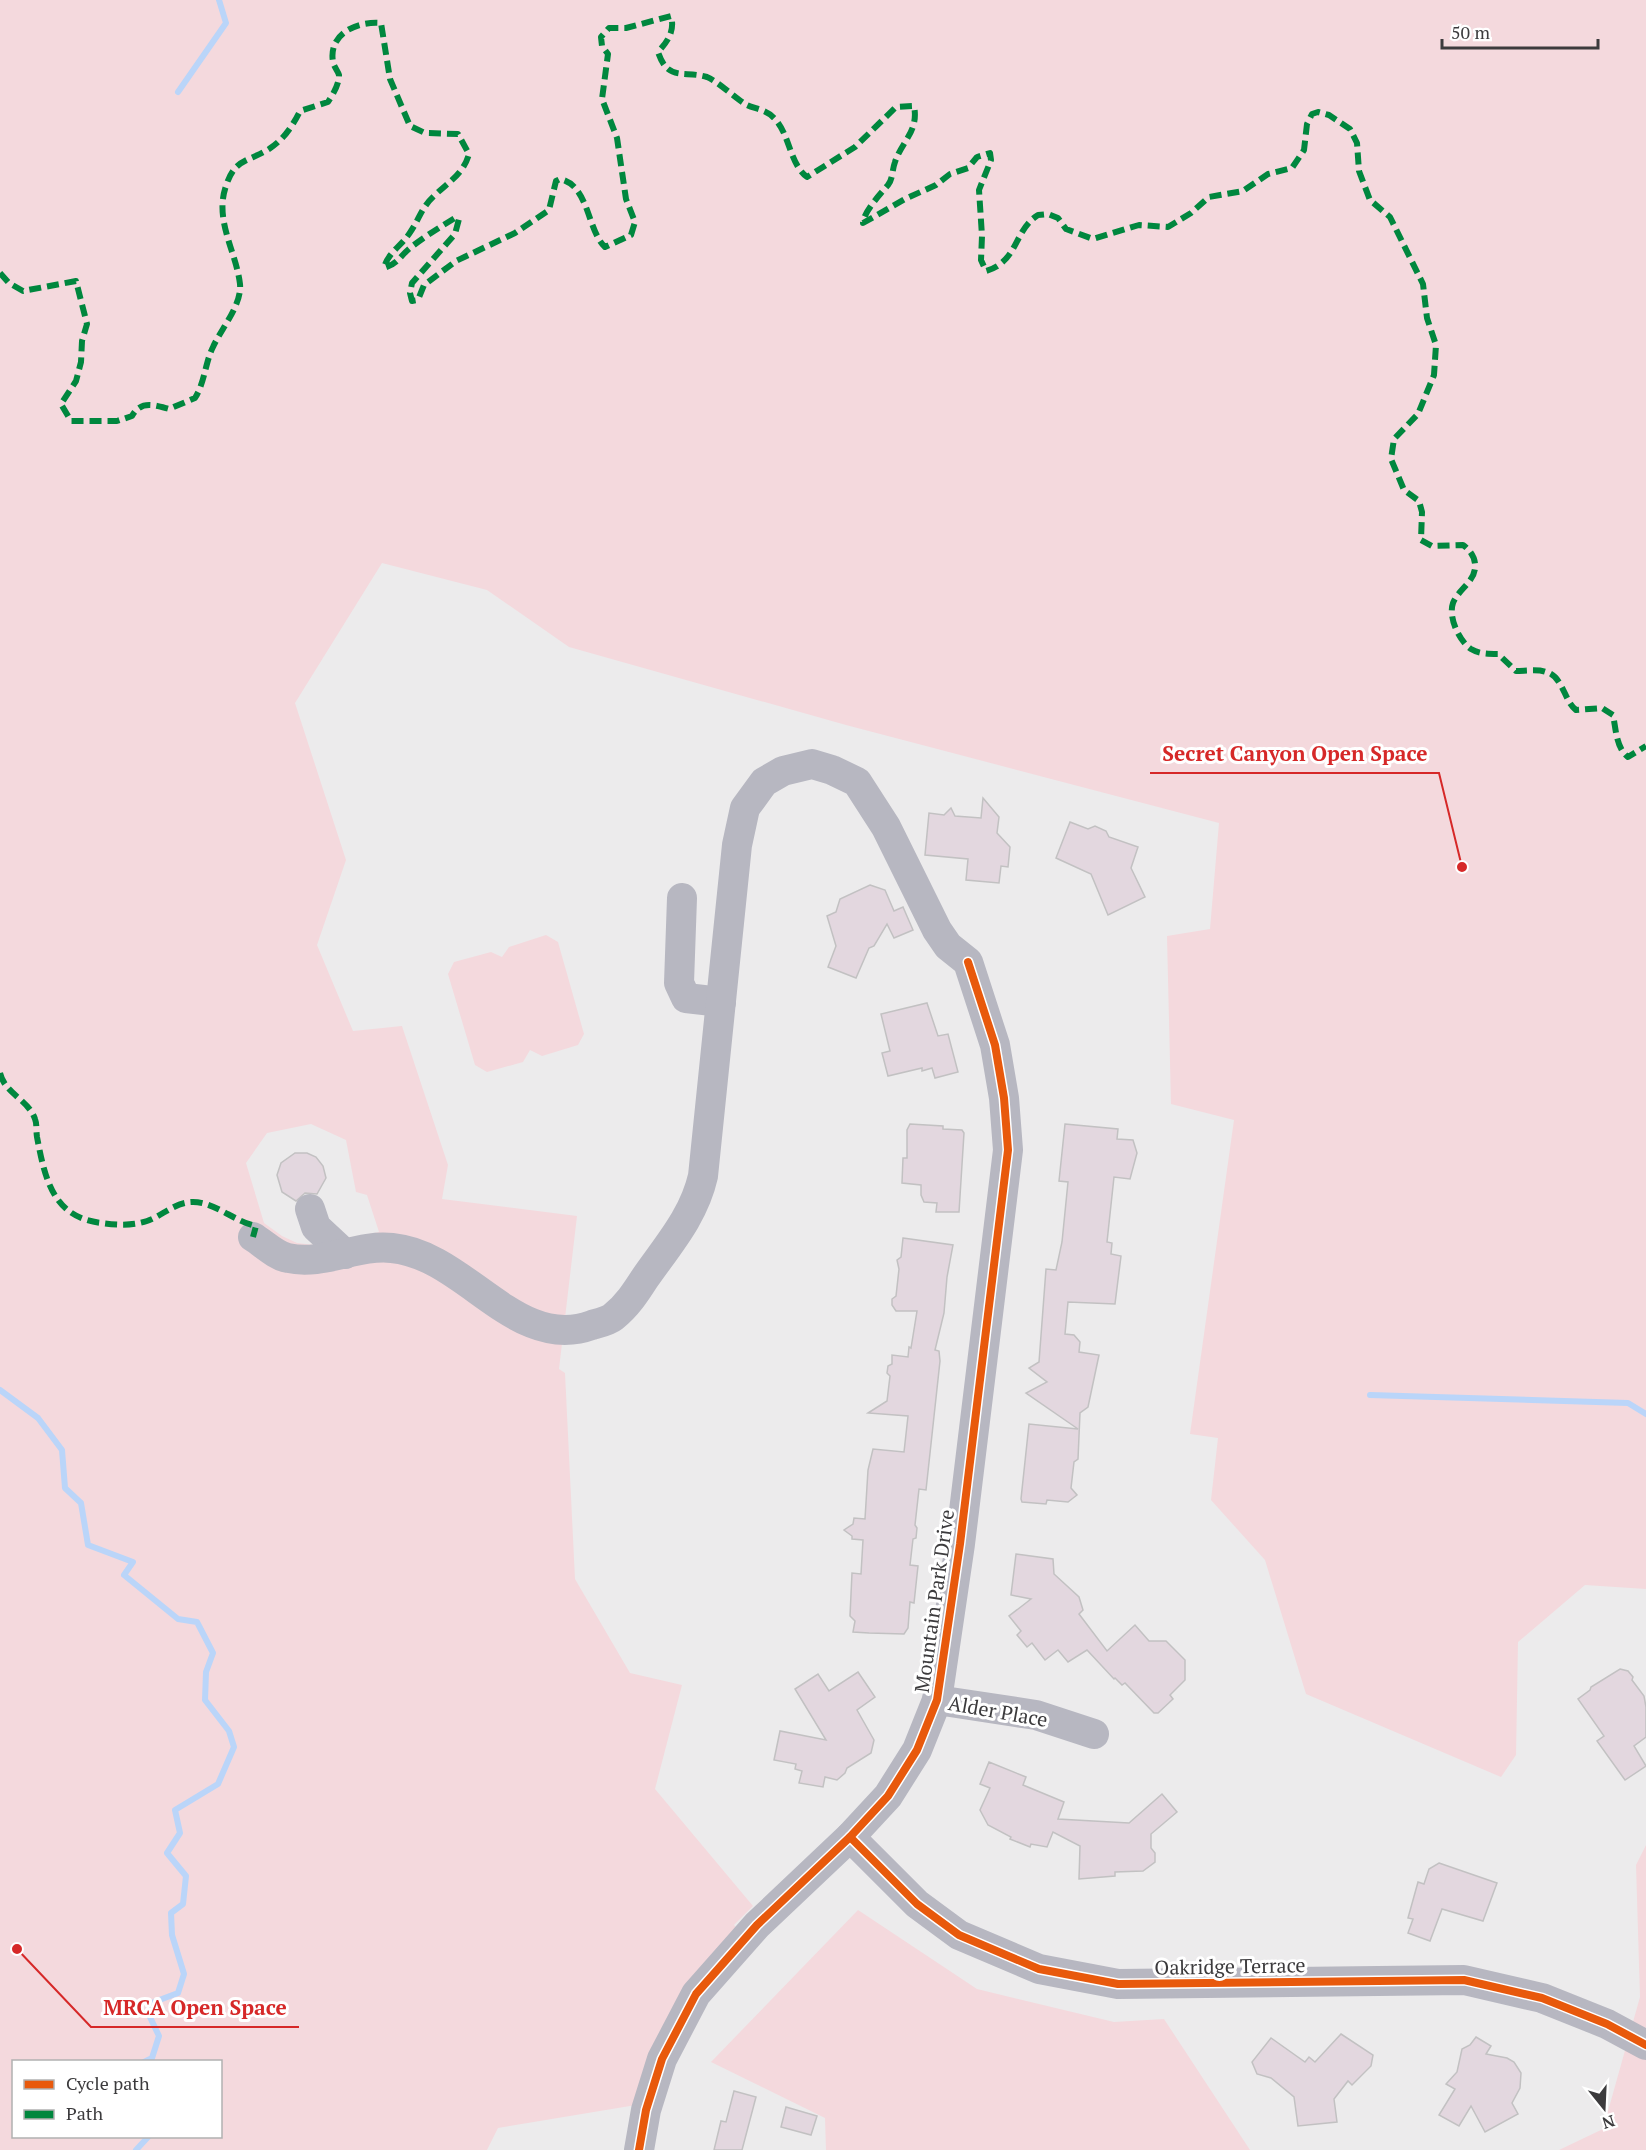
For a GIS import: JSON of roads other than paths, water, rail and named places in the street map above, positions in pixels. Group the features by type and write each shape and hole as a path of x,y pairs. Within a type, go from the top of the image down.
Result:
{"street":[{"name":"Mountain Park Drive","path":"639,2150 646,2110 662,2059 696,1994 757,1925 850,1837 888,1796 917,1750 937,1700 960,1544 1008,1150 1004,1098 995,1045 968,962 948,946 936,930 886,827 857,782 832,770 812,764 783,771 764,782 745,808 737,845 721,1002"},
{"path":"253,1237 286,1258 314,1260 391,1247 433,1259 531,1325 558,1332 584,1329 612,1318 627,1303 675,1236 698,1197 703,1176 721,1002 686,998 679,983 682,898"},
{"path":"310,1209 316,1227 345,1254"},
{"name":"Alder Place","path":"937,1700 1036,1715 1094,1734"},
{"name":"Oakridge Terrace","path":"850,1837 916,1905 959,1935 1039,1969 1118,1984 1464,1980 1542,1998 1607,2024 1646,2045"}],"waterway":[{"path":"178,92 226,23 219,0"},
{"path":"0,1390 38,1418 62,1450 65,1488 81,1503 88,1545 133,1562 124,1575 178,1619 197,1622 213,1653 206,1672 205,1700 229,1731 234,1747 218,1784 175,1810 180,1833 167,1853 186,1876 183,1904 171,1913 172,1935 184,1974 178,1993 154,2002 149,2015 159,2036 152,2058 148,2060"},
{"path":"1370,1395 1628,1403 1646,1414"},
{"path":"136,2150 147,2138"}],"place":[{"name":"Secret Canyon Open Space","path":"1462,867"},
{"name":"MRCA Open Space","path":"17,1949"}]}
